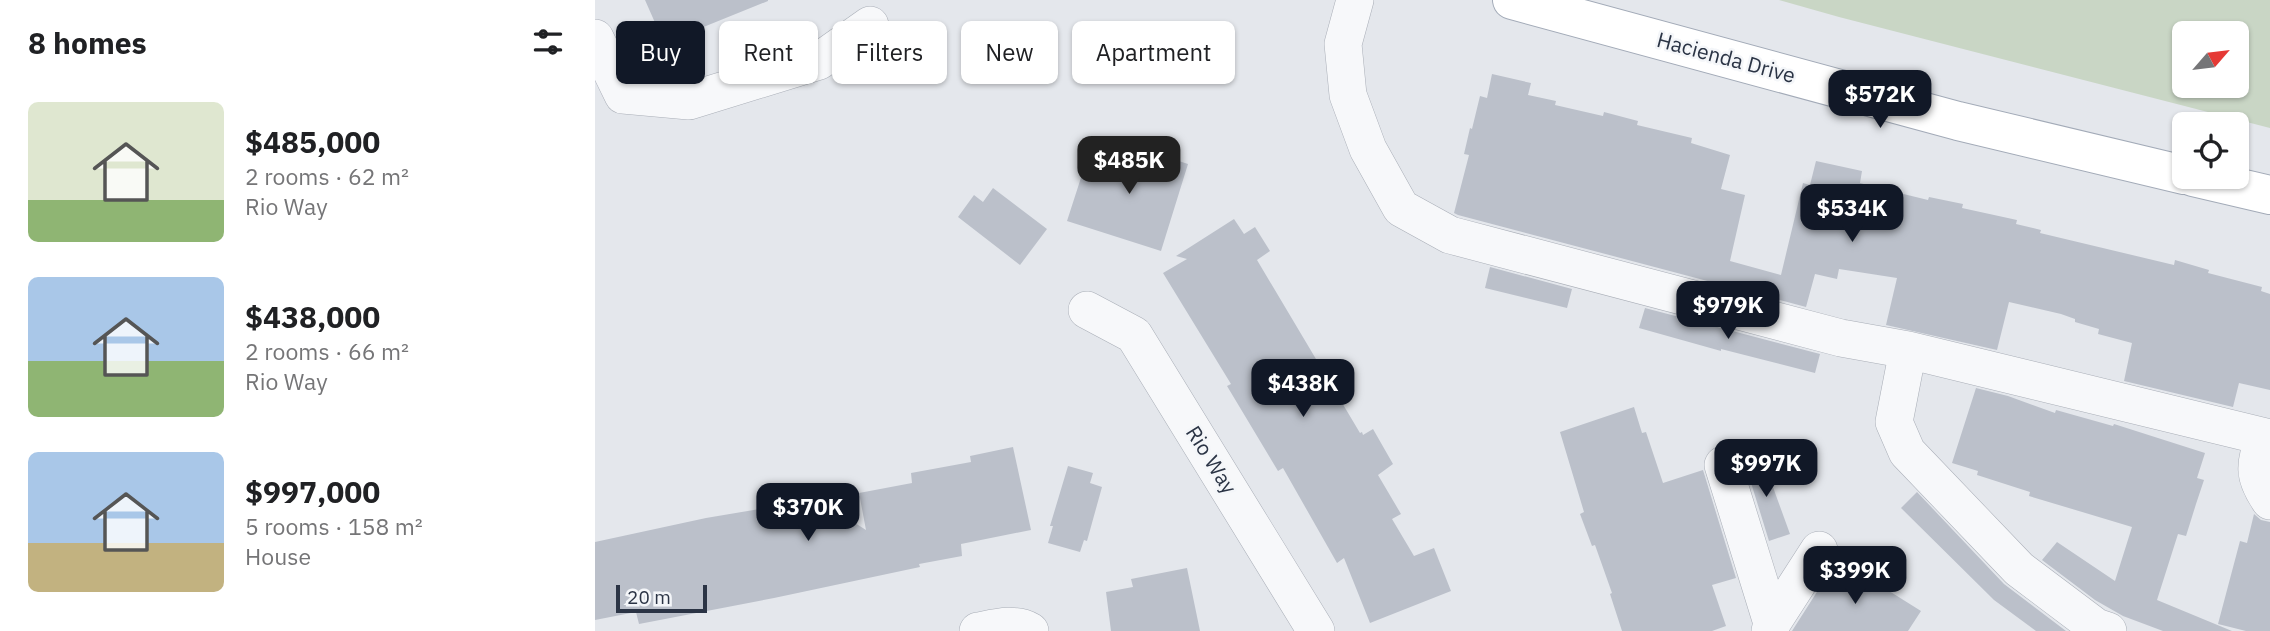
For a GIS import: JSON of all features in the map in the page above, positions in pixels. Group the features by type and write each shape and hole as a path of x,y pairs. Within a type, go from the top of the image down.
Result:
{"main road":[{"name":"Hacienda Drive","path":"1512,0 1958,121 2172,172"},
{"path":"2244,189 2270,195"}],"street":[{"path":"1355,0 1343,44 1348,95 1368,149 1401,208 1450,235 1841,338 1908,350 2267,438 2255,470 2270,501"},
{"path":"595,38 623,94 688,101 819,61 832,52"},
{"name":"Rio Way","path":"1087,310 1134,335 1317,631"},
{"path":"1908,350 1894,422 1907,452 2019,569 2097,626 2108,631"},
{"path":"1723,464 1771,627"},
{"path":"1771,627 1819,550"},
{"path":"978,631 1003,626 1026,628 1030,631"}],"green space":[{"path":"1779,0 2270,0 2270,128 2249,123 2249,112 2208,112"}],"building":[{"path":"645,0 768,0 705,26 705,21 654,21"},
{"path":"1492,74 1531,83 1528,95 1556,101 1555,105 1603,116 1604,112 1638,121 1637,125 1692,138 1691,143 1730,155 1721,189 1745,195 1730,261 1781,275 1803,183 1810,185 1816,161 1862,171 1860,183 1928,200 1929,197 1963,204 1962,208 2017,220 2016,224 2041,230 2040,233 2174,265 2175,260 2209,270 2208,273 2262,287 2261,291 2270,294 2270,390 2239,383 2233,407 2124,381 2132,343 2098,334 2099,329 2075,322 2075,319 2061,314 2009,302 1997,350 1886,325 1897,278 1839,269 1837,279 1815,274 1806,307 1458,215 1454,213 1469,155 1464,154 1470,128 1472,129 1480,96 1487,98"},
{"path":"1113,146 1144,156 1145,150 1188,164 1161,251 1067,221 1088,156 1105,161"},
{"path":"993,188 1047,229 1020,265 958,217 974,195 983,202"},
{"path":"1234,219 1244,234 1255,227 1270,251 1257,260 1360,433 1363,435 1373,429 1393,464 1378,475 1401,514 1392,519 1414,556 1434,548 1451,591 1370,623 1344,558 1337,563 1283,468 1278,471 1227,386 1231,384 1163,273 1187,259 1176,256"},
{"path":"1490,267 1572,289 1567,308 1485,288"},
{"path":"1645,308 1820,354 1815,373 1639,328"},
{"path":"1976,388 2055,413 2056,410 2113,426 2114,424 2205,453 2197,478 2204,480 2186,536 2178,534 2157,600 2232,631 2163,631 2123,616 2095,600 2042,560 2057,542 2115,581 2132,527 2029,496 2030,492 1977,475 1978,471 1952,463"},
{"path":"1634,407 1642,433 1646,432 1663,483 1703,470 1736,578 1712,585 1726,626 1712,631 1622,631 1595,545 1592,546 1580,514 1584,512 1560,432"},
{"path":"1013,447 1031,530 961,544 962,556 774,598 639,624 636,612 595,620 595,542 706,518 807,501 811,495 866,530 859,493 912,483 911,473 971,462 970,456"},
{"path":"1761,454 1790,534 1769,541 1744,460"},
{"path":"1068,466 1093,473 1090,483 1102,487 1087,541 1084,540 1080,552 1048,543 1053,526 1050,526"},
{"path":"1917,492 2004,584 2066,631 2036,631 1994,600 1901,508"},
{"path":"2254,514 2261,520 2270,522 2270,631 2246,631 2218,624 2240,541 2247,543"},
{"path":"1838,559 1921,611 1908,631 1792,631"},
{"path":"1187,568 1200,631 1111,631 1106,592 1133,587 1131,579"}]}
